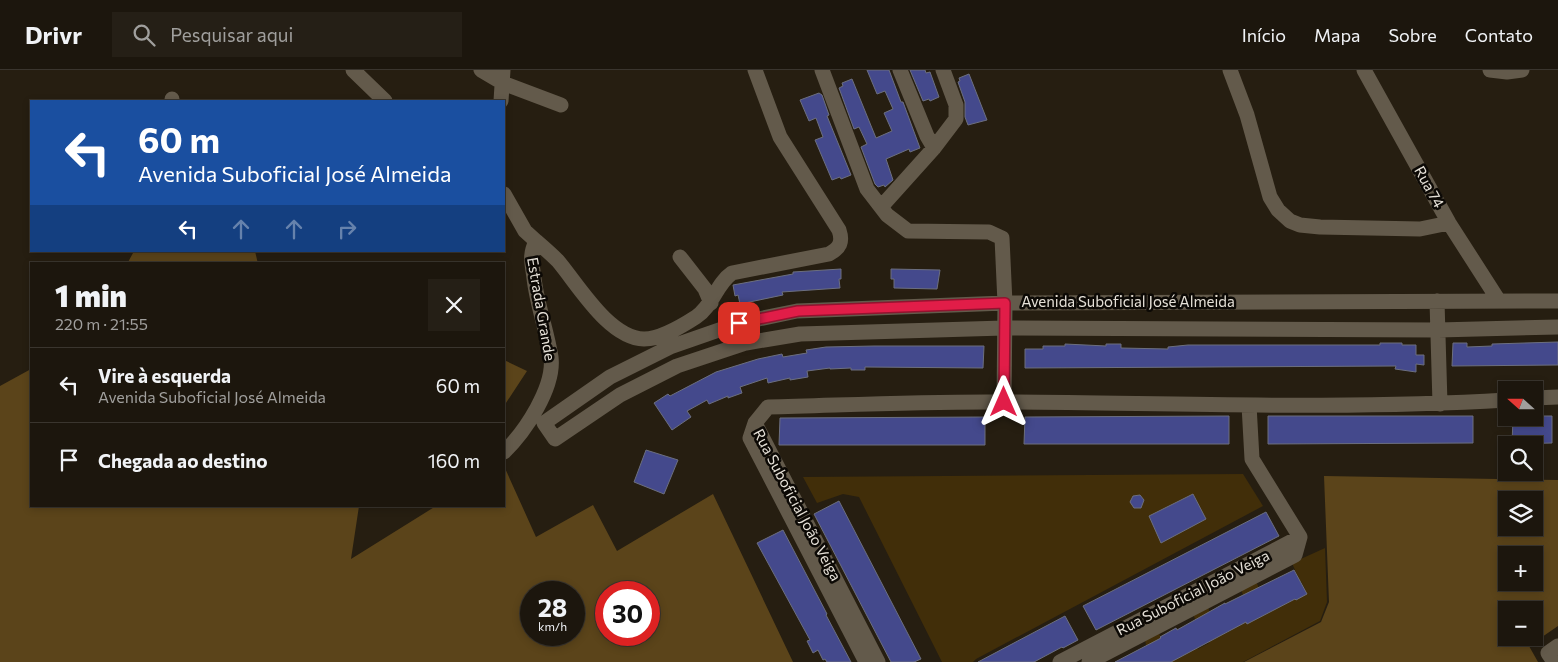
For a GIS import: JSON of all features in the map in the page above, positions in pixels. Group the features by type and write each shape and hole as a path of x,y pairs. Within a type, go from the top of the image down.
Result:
{"street":[{"path":"354,70 384,100"},
{"path":"481,70 503,76 561,105"},
{"path":"536,240 556,259 607,321 624,333 643,339 663,334 698,316 711,303 727,276 732,273 830,254 838,248 841,238 839,230 780,137 755,70"},
{"path":"822,70 867,189 887,215 908,231 989,232 1002,238 1005,303 1004,402"},
{"path":"900,70 927,136 934,148"},
{"path":"881,208 934,148 956,119 956,105 943,70"},
{"path":"1230,70 1247,115 1270,197 1278,210 1290,220 1300,225 1320,227 1420,229 1449,223"},
{"name":"Rua 74","path":"1364,70 1449,223 1499,301"},
{"path":"1490,70 1506,72 1522,70"},
{"path":"501,100 503,76"},
{"name":"Estrada Grande","path":"505,196 525,230 536,240 531,251 535,290 551,359 551,372 548,384 535,411 505,451"},
{"path":"680,257 705,289 711,303"},
{"path":"1437,301 1440,404"},
{"name":"Avenida Suboficial José Almeida","path":"1558,301 1005,303 798,311 739,323 670,347 610,377 544,423 555,439 620,394 677,366 746,342 800,334 1004,328 1438,330 1558,327"},
{"path":"1543,398 1558,397"},
{"name":"Rua Suboficial João Veiga","path":"866,662 750,438 755,423 768,407 1004,402 1249,405 1440,404 1498,400"},
{"path":"1249,405 1252,460 1300,537"},
{"name":"Rua Suboficial João Veiga","path":"755,423 878,662"},
{"name":"Rua Suboficial João Veiga","path":"1060,662 1300,537"},
{"name":"Rua Suboficial João Veiga","path":"1089,662 1295,555 1300,537"},
{"path":"1554,662 1548,653 1558,646"}],"shaded area":[{"path":"255,252 258,262 128,262 133,253"},
{"path":"505,360 527,371 505,404"},
{"path":"30,370 30,507 359,507 351,559 434,507 505,507 505,468 536,537 593,505 617,551 713,494 793,662 0,662 0,386"},
{"path":"1243,474 1263,506 973,662 942,662 859,497 843,494 817,503 803,477"},
{"path":"1324,476 1498,479 1498,481 1558,480 1558,626 1543,636 1543,601 1498,601 1498,646 1529,646 1538,662 1244,662 1321,622 1329,602"},
{"path":"1325,548 1327,602 1320,621 1243,662 1158,662 1148,645 1146,645 1145,640 1159,633 1164,645 1195,642 1198,649 1209,643 1193,615 1208,605 1209,611 1222,635 1232,630 1230,624 1249,601 1245,594 1243,595 1241,589 1256,581 1262,596 1293,593 1296,599 1307,594 1301,581 1295,584 1298,577 1292,563"}],"building":[{"path":"867,70 889,70 920,148 910,152 909,149 886,159 893,180 885,187 884,185 878,187 875,184 861,147 867,144 859,127 854,129 839,88 843,86 842,83 852,79 876,138 892,131 884,113 893,109 885,91 877,94"},
{"path":"910,70 930,72 939,97 930,101 929,99 923,101"},
{"path":"969,74 987,120 968,125 965,117 965,102 958,82 960,81 959,78"},
{"path":"819,93 822,95 829,115 827,116 851,175 841,179 840,177 832,180 815,140 823,137 816,118 809,121 800,100"},
{"path":"841,269 840,288 782,292 783,295 740,304 738,295 735,296 733,285 793,274 793,272"},
{"path":"891,269 940,270 937,289 894,288 894,279 891,279"},
{"path":"1558,342 1558,365 1452,366 1453,343 1467,343 1467,347 1492,346 1492,344"},
{"path":"1380,343 1416,345 1416,355 1424,355 1424,365 1416,364 1416,372 1395,369 1396,366 1025,368 1025,349 1043,349 1043,346 1065,346 1065,344 1106,346 1106,344 1121,344 1121,348 1168,349 1168,347 1188,345 1380,345"},
{"path":"984,346 983,368 865,367 865,370 851,370 851,368 830,368 807,371 808,377 790,380 790,378 768,383 767,378 740,387 742,393 728,398 728,396 709,404 707,400 687,411 691,417 672,430 654,403 668,394 670,396 716,372 758,359 782,354 783,357 807,353 806,350 826,347"},
{"path":"1229,416 1229,444 1024,444 1025,417"},
{"path":"1268,416 1473,416 1473,443 1268,444"},
{"path":"1543,416 1552,416 1552,443 1543,443 1543,436 1512,436 1513,426 1543,426"},
{"path":"985,417 985,445 779,445 780,418"},
{"path":"646,450 678,460 664,494 634,482"},
{"path":"1193,494 1206,519 1161,543 1149,516"},
{"path":"1140,495 1144,500 1141,508 1134,508 1130,502 1133,496"},
{"path":"839,501 921,659 914,662 891,662 814,514"},
{"path":"1266,512 1279,536 1096,630 1083,606"},
{"path":"783,530 851,662 827,662 825,659 823,660 818,650 813,653 807,641 810,640 757,543"},
{"path":"1294,570 1307,594 1296,600 1247,624 1246,622 1171,662 1115,662 1176,628 1177,630 1225,603"},
{"path":"1065,616 1078,640 1063,648 1034,662 978,662"}],"route":[{"path":"739,323 798,311 1005,303 1004,402"}]}
